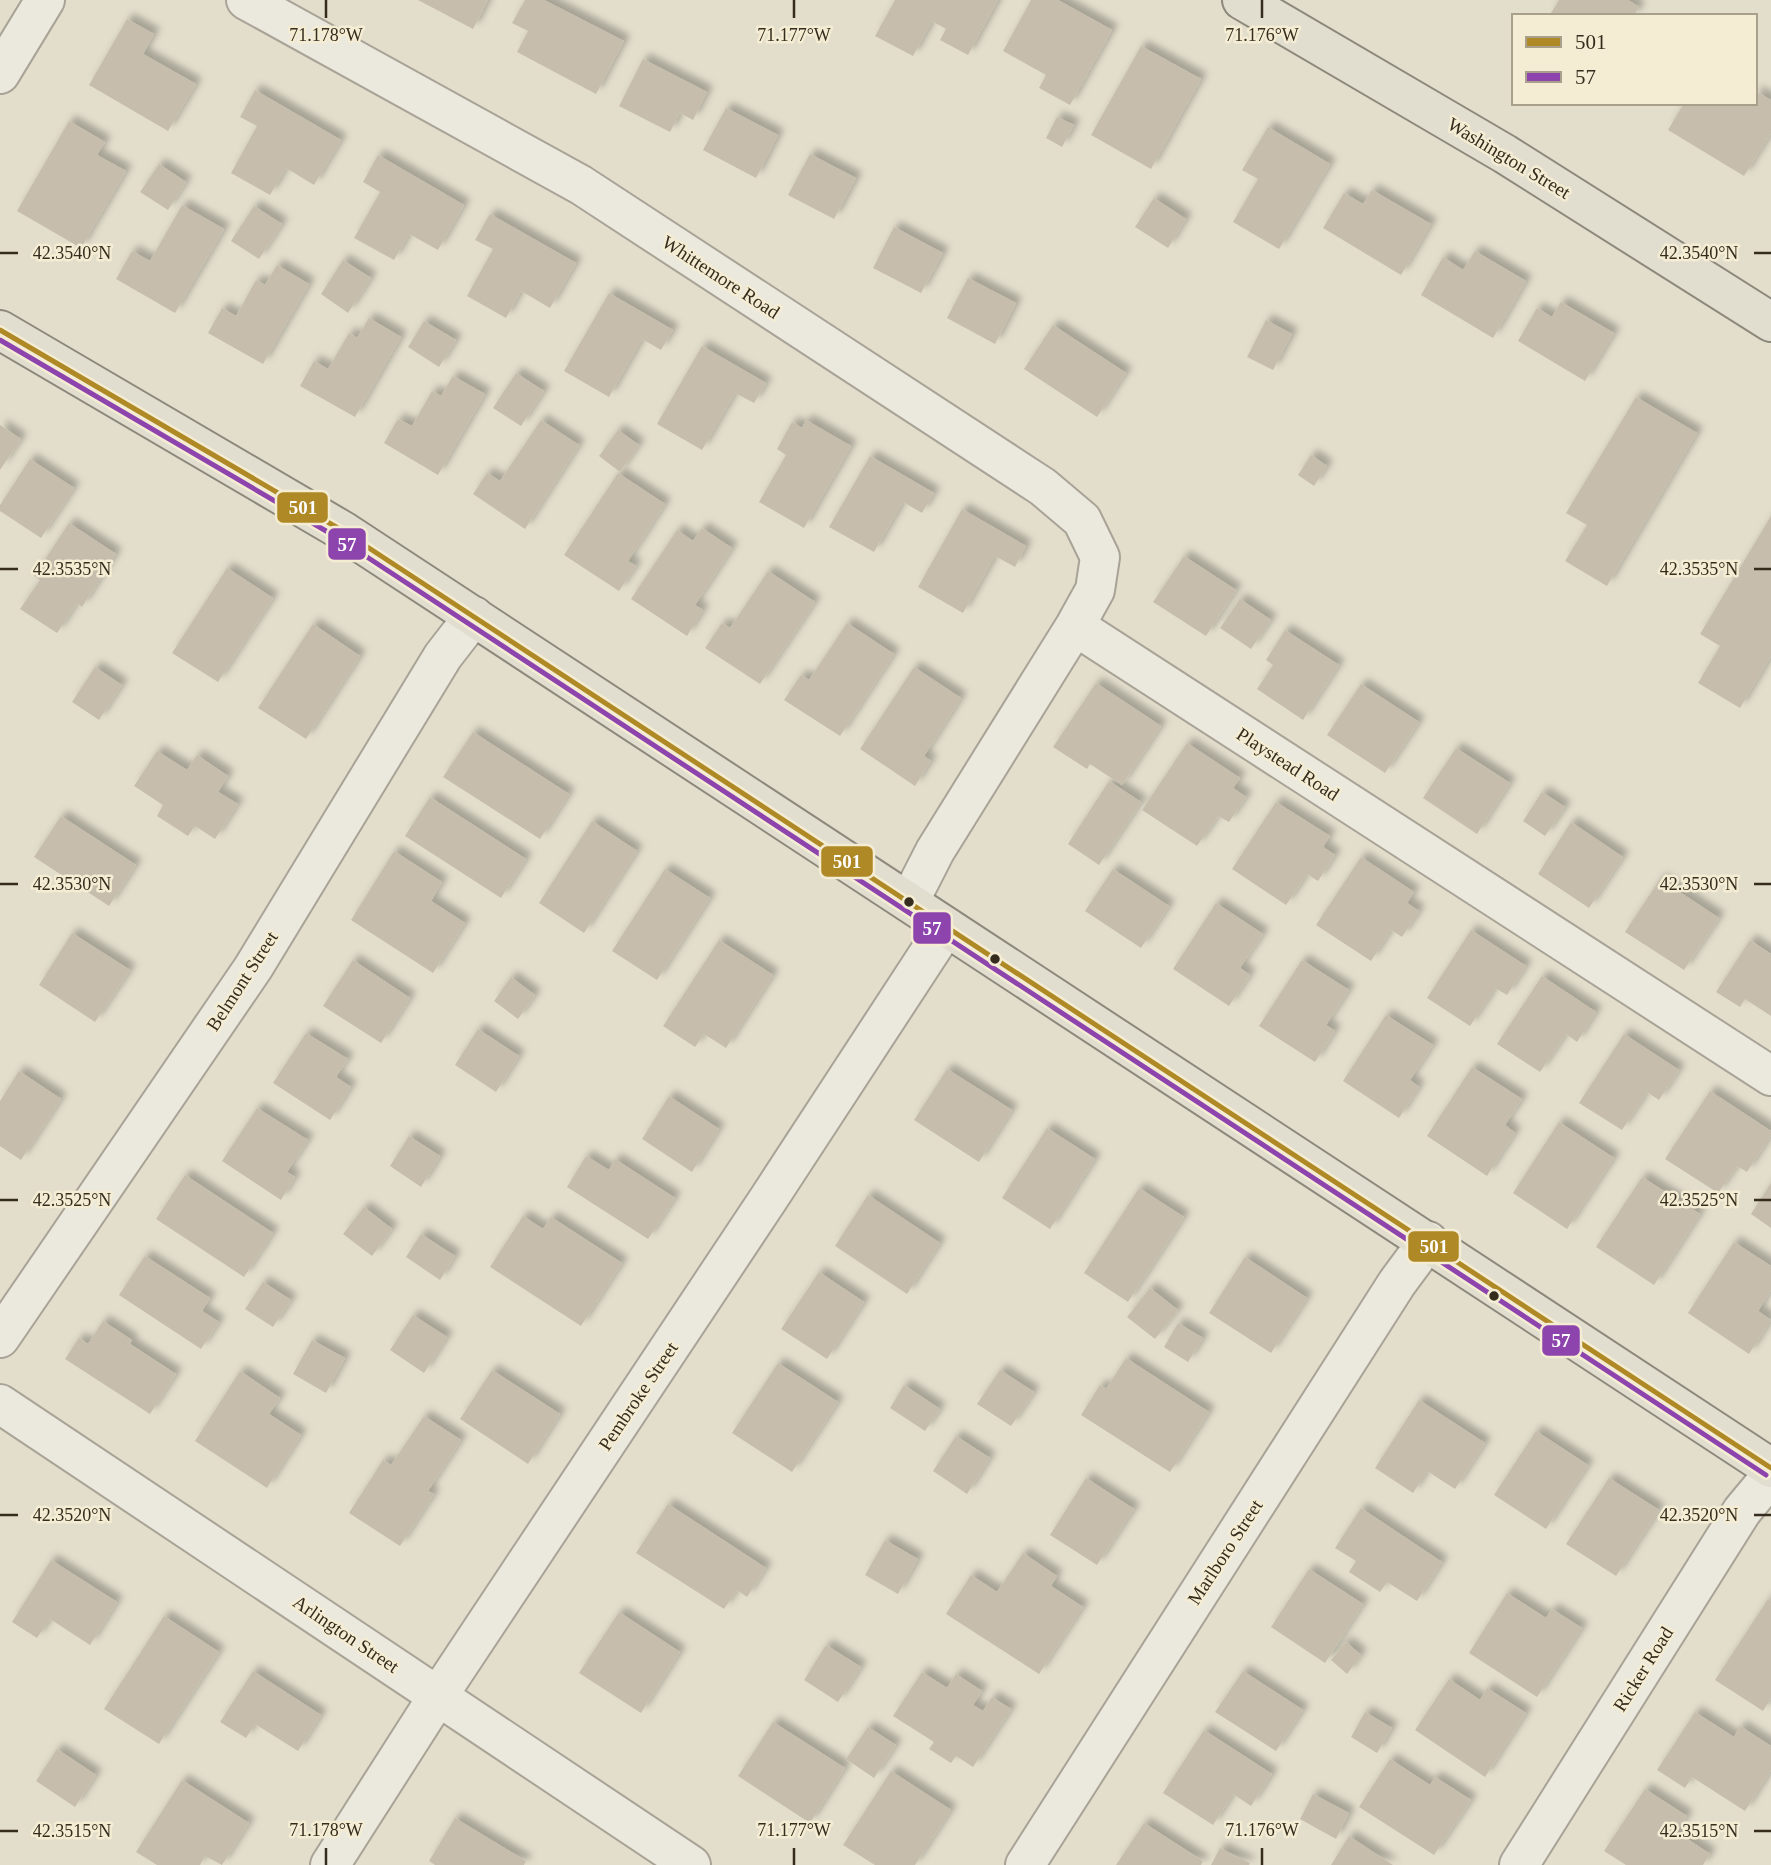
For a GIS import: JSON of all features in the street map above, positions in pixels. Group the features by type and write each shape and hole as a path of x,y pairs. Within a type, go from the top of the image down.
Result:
{"main road":[{"name":"Washington Street","path":"1242,0 1505,154 1771,322"},
{"path":"0,330 278,492 474,616 1771,1468"}],"street":[{"path":"0,74 45,0"},
{"name":"Whittemore Road","path":"246,0 581,185 1043,487 1082,520 1100,557 1095,590 1076,626"},
{"name":"Belmont Street","path":"0,1338 253,968 443,656 474,616"},
{"path":"909,902 935,852 1076,626"},
{"name":"Playstead Road","path":"1076,626 1771,1076"},
{"name":"Pembroke Street","path":"330,1865 438,1696 946,927"},
{"name":"Marlboro Street","path":"1025,1865 1396,1283 1428,1241"},
{"name":"Arlington Street","path":"0,1404 691,1865"},
{"name":"Ricker Road","path":"1519,1865 1742,1511 1771,1476"}],"building":[{"path":"418,0 488,0 473,29"},
{"path":"525,0 544,0 624,41 596,94 517,52 528,31 512,23"},
{"path":"895,0 998,0 968,55 940,40 946,29 932,21 913,56 875,36"},
{"path":"1031,0 1058,0 1112,30 1070,105 1039,88 1046,75 1003,51"},
{"path":"1559,0 1628,0 1639,7 1635,14 1550,14"},
{"path":"127,19 154,34 143,54 196,84 168,131 89,85"},
{"path":"1141,46 1201,79 1151,169 1091,135"},
{"path":"643,59 707,92 693,120 680,113 670,132 619,106"},
{"path":"255,90 341,140 314,185 286,168 270,195 231,173 257,126 240,117"},
{"path":"1757,92 1771,100 1771,133 1744,176 1668,130 1683,105 1757,105"},
{"path":"726,108 778,135 756,178 703,150"},
{"path":"1057,117 1074,125 1062,147 1046,138"},
{"path":"69,121 105,142 97,155 126,171 81,248 17,211"},
{"path":"1268,127 1330,164 1279,249 1233,222 1258,179 1242,170"},
{"path":"810,154 856,178 834,219 788,195"},
{"path":"378,155 464,205 438,250 409,234 394,260 354,238 380,192 363,182"},
{"path":"159,164 186,182 168,210 140,192"},
{"path":"1372,190 1431,224 1401,275 1323,228 1344,193 1363,204"},
{"path":"1154,198 1186,219 1168,248 1135,227"},
{"path":"182,205 224,229 175,313 116,279 132,251 150,261"},
{"path":"254,206 282,224 259,259 231,241"},
{"path":"490,214 576,263 550,308 521,291 506,318 467,296 493,249 475,240"},
{"path":"894,227 943,253 921,293 873,268"},
{"path":"1475,251 1526,281 1493,338 1421,295 1443,257 1463,270"},
{"path":"343,260 371,278 348,313 321,294"},
{"path":"277,265 309,284 263,364 208,333 222,308 236,316 256,280 265,285"},
{"path":"968,278 1016,303 995,344 947,318"},
{"path":"609,293 673,330 661,350 642,339 609,397 564,371"},
{"path":"1561,302 1614,333 1585,381 1518,341 1537,308 1552,317"},
{"path":"369,318 401,337 355,417 300,386 314,361 328,369 349,333 357,338"},
{"path":"1266,320 1292,334 1273,370 1247,357"},
{"path":"424,321 456,340 439,367 408,347"},
{"path":"1053,325 1126,373 1097,417 1024,369"},
{"path":"702,346 766,383 754,403 735,393 702,450 657,424"},
{"path":"516,373 544,391 521,426 493,408"},
{"path":"453,376 485,394 438,475 384,443 398,419 412,426 432,391 441,396"},
{"path":"1636,397 1697,433 1607,586 1565,561 1587,525 1566,513"},
{"path":"541,420 579,445 525,529 473,494 487,473 500,481"},
{"path":"806,420 851,446 804,528 759,502 786,455 777,449 792,422 802,428"},
{"path":"0,425 21,439 0,470"},
{"path":"618,430 639,445 620,472 599,456"},
{"path":"1311,455 1327,466 1314,486 1298,475"},
{"path":"870,456 934,493 922,513 903,502 874,552 829,527"},
{"path":"30,459 74,488 41,538 0,511 0,505"},
{"path":"618,473 665,504 628,561 636,566 619,591 564,555"},
{"path":"962,509 1026,546 1015,567 995,556 963,613 918,587"},
{"path":"1771,516 1771,656 1740,708 1698,683 1720,646 1700,634"},
{"path":"69,523 116,554 82,607 77,603 57,633 20,609 40,580 34,576"},
{"path":"702,528 732,548 695,605 703,610 687,636 631,599 677,530 693,541"},
{"path":"1184,556 1236,590 1206,636 1153,602"},
{"path":"227,568 273,598 218,682 172,653"},
{"path":"768,571 815,602 760,684 705,648 722,623 730,628"},
{"path":"1240,599 1271,620 1251,649 1220,628"},
{"path":"847,623 894,654 840,736 784,700 801,675 809,680"},
{"path":"313,624 360,656 306,739 258,708"},
{"path":"1285,630 1339,665 1303,720 1257,689 1273,665 1266,660"},
{"path":"95,667 122,685 99,720 72,702"},
{"path":"914,667 961,698 924,756 931,761 915,786 860,749"},
{"path":"1096,683 1161,726 1122,785 1090,764 1087,769 1053,747"},
{"path":"1361,684 1419,722 1385,773 1327,735"},
{"path":"473,732 569,794 540,839 443,777"},
{"path":"1187,743 1240,778 1233,788 1246,797 1229,822 1218,816 1197,846 1142,810"},
{"path":"1456,748 1510,783 1477,834 1423,798"},
{"path":"157,751 187,770 197,755 228,776 218,792 238,804 215,839 195,826 188,836 157,816 163,805 134,786"},
{"path":"1109,781 1141,802 1099,865 1068,844"},
{"path":"1542,792 1565,807 1545,836 1523,821"},
{"path":"430,797 526,859 501,898 405,836"},
{"path":"1276,802 1330,836 1323,847 1335,855 1318,881 1307,874 1286,905 1232,869"},
{"path":"61,816 136,865 109,906 34,857"},
{"path":"592,821 637,851 584,933 539,903"},
{"path":"1571,822 1623,857 1589,908 1538,874"},
{"path":"394,851 442,882 431,901 465,923 433,973 351,920"},
{"path":"1361,857 1414,892 1407,903 1419,911 1402,937 1391,930 1371,961 1316,925"},
{"path":"665,869 710,898 657,980 612,951"},
{"path":"1113,869 1169,906 1141,948 1085,911"},
{"path":"1660,879 1719,918 1684,970 1625,932"},
{"path":"1216,903 1263,934 1240,968 1250,975 1229,1006 1173,969"},
{"path":"1471,930 1526,966 1507,995 1495,988 1470,1026 1427,998"},
{"path":"72,933 130,970 95,1022 39,985"},
{"path":"719,940 773,975 726,1048 704,1034 695,1047 663,1026"},
{"path":"1750,940 1771,954 1771,1016 1745,999 1740,1007 1716,992"},
{"path":"353,960 410,998 381,1043 323,1006"},
{"path":"1302,960 1349,990 1326,1025 1335,1031 1315,1062 1259,1026"},
{"path":"1542,976 1596,1012 1577,1042 1566,1034 1540,1072 1497,1044"},
{"path":"511,977 535,995 518,1019 494,1001"},
{"path":"1386,1015 1433,1045 1410,1080 1419,1087 1399,1118 1343,1081"},
{"path":"478,1029 519,1056 496,1092 455,1065"},
{"path":"306,1033 348,1059 336,1077 351,1087 330,1120 273,1083"},
{"path":"1624,1034 1679,1070 1659,1100 1647,1092 1622,1130 1579,1103"},
{"path":"1472,1067 1522,1099 1505,1125 1515,1133 1487,1176 1427,1136"},
{"path":"947,1069 1012,1110 979,1162 914,1120"},
{"path":"19,1071 61,1099 21,1160 0,1146 0,1101"},
{"path":"1710,1091 1771,1131 1747,1172 1737,1166 1718,1193 1665,1159"},
{"path":"669,1096 719,1129 692,1172 642,1139"},
{"path":"257,1108 308,1140 287,1172 295,1177 281,1200 222,1161"},
{"path":"1559,1122 1614,1158 1567,1229 1513,1193"},
{"path":"1047,1128 1095,1159 1050,1229 1002,1198"},
{"path":"409,1136 440,1156 421,1187 390,1166"},
{"path":"586,1156 609,1170 615,1159 675,1198 648,1239 567,1187"},
{"path":"185,1175 273,1233 244,1277 156,1219"},
{"path":"1642,1177 1700,1214 1654,1285 1596,1247"},
{"path":"1771,1183 1771,1228 1751,1214"},
{"path":"1139,1188 1184,1217 1128,1302 1084,1273"},
{"path":"868,1195 940,1243 907,1294 835,1246"},
{"path":"364,1207 392,1229 372,1256 343,1234"},
{"path":"523,1216 543,1229 551,1217 622,1263 581,1326 490,1267"},
{"path":"421,1234 455,1256 440,1280 406,1257"},
{"path":"1734,1242 1771,1266 1771,1290 1758,1311 1771,1320 1749,1354 1688,1313"},
{"path":"145,1256 210,1298 202,1311 219,1322 201,1349 119,1295"},
{"path":"1245,1257 1307,1298 1271,1353 1209,1313"},
{"path":"819,1272 864,1302 827,1359 781,1329"},
{"path":"263,1282 291,1300 273,1327 245,1309"},
{"path":"1150,1288 1178,1310 1155,1339 1127,1317"},
{"path":"413,1315 447,1337 424,1373 390,1350"},
{"path":"103,1321 132,1340 130,1344 176,1374 150,1414 65,1359 79,1338 88,1344"},
{"path":"1178,1323 1203,1338 1188,1362 1164,1347"},
{"path":"312,1340 345,1358 326,1393 293,1374"},
{"path":"1126,1358 1209,1412 1170,1472 1081,1415 1100,1385 1106,1389"},
{"path":"778,1363 838,1402 792,1472 732,1433"},
{"path":"492,1370 560,1414 528,1464 460,1419"},
{"path":"1000,1370 1034,1392 1011,1426 977,1404"},
{"path":"240,1371 280,1398 269,1414 301,1435 267,1488 195,1441"},
{"path":"904,1385 940,1409 925,1431 890,1408"},
{"path":"1419,1400 1485,1443 1455,1489 1427,1471 1413,1493 1375,1468"},
{"path":"424,1416 461,1440 428,1491 434,1494 400,1546 349,1513 383,1460 391,1465"},
{"path":"1536,1431 1588,1465 1546,1529 1494,1495"},
{"path":"956,1436 990,1458 967,1494 933,1471"},
{"path":"1086,1478 1134,1509 1097,1565 1050,1535"},
{"path":"1609,1478 1659,1510 1616,1576 1566,1544"},
{"path":"668,1504 766,1568 747,1597 737,1590 724,1609 636,1553"},
{"path":"1361,1508 1442,1562 1417,1601 1387,1582 1380,1592 1349,1572 1356,1561 1335,1548"},
{"path":"885,1540 918,1559 898,1594 865,1575"},
{"path":"1023,1553 1057,1576 1051,1586 1083,1607 1039,1674 946,1614 971,1575 997,1592"},
{"path":"51,1560 117,1602 90,1645 50,1619 37,1638 12,1622"},
{"path":"1309,1569 1363,1604 1325,1663 1271,1627"},
{"path":"1507,1593 1546,1618 1552,1609 1582,1628 1537,1697 1469,1653"},
{"path":"1768,1599 1771,1601 1771,1698 1763,1711 1715,1680"},
{"path":"619,1612 680,1652 641,1713 579,1673"},
{"path":"164,1616 219,1652 159,1744 104,1709"},
{"path":"1346,1642 1361,1655 1347,1674 1331,1660"},
{"path":"826,1645 861,1667 838,1702 804,1680"},
{"path":"253,1671 321,1715 298,1751 255,1724 246,1738 220,1722"},
{"path":"1243,1671 1303,1710 1276,1751 1215,1712"},
{"path":"922,1672 947,1688 956,1674 982,1691 973,1705 983,1711 992,1697 1011,1709 973,1767 956,1756 951,1763 929,1749 934,1742 893,1716"},
{"path":"1449,1679 1480,1700 1487,1688 1526,1713 1485,1777 1415,1730"},
{"path":"1365,1712 1392,1728 1377,1753 1351,1737"},
{"path":"1695,1712 1734,1737 1740,1726 1771,1746 1771,1770 1745,1811 1692,1777 1685,1788 1657,1770"},
{"path":"773,1722 845,1768 810,1823 738,1776"},
{"path":"868,1727 896,1745 874,1778 846,1759"},
{"path":"1204,1730 1272,1774 1251,1806 1233,1794 1213,1825 1163,1793"},
{"path":"57,1749 96,1775 75,1807 36,1781"},
{"path":"1390,1759 1430,1785 1435,1777 1471,1800 1434,1855 1359,1807"},
{"path":"891,1771 951,1810 915,1865 875,1865 843,1845"},
{"path":"182,1780 249,1823 222,1865 205,1856 200,1865 157,1865 136,1852"},
{"path":"1645,1789 1687,1816 1677,1832 1710,1854 1703,1865 1626,1865 1604,1851"},
{"path":"1313,1794 1349,1813 1336,1839 1300,1819"},
{"path":"455,1818 526,1861 524,1865 435,1865 429,1861"},
{"path":"1144,1823 1203,1861 1201,1865 1116,1865"},
{"path":"1349,1836 1393,1865 1331,1865"},
{"path":"1220,1848 1250,1863 1249,1865 1211,1865"}],"transit line":[{"name":"501","path":"0,330 343,531 1771,1468"},
{"name":"57","path":"0,340 338,538 1766,1475"}]}
